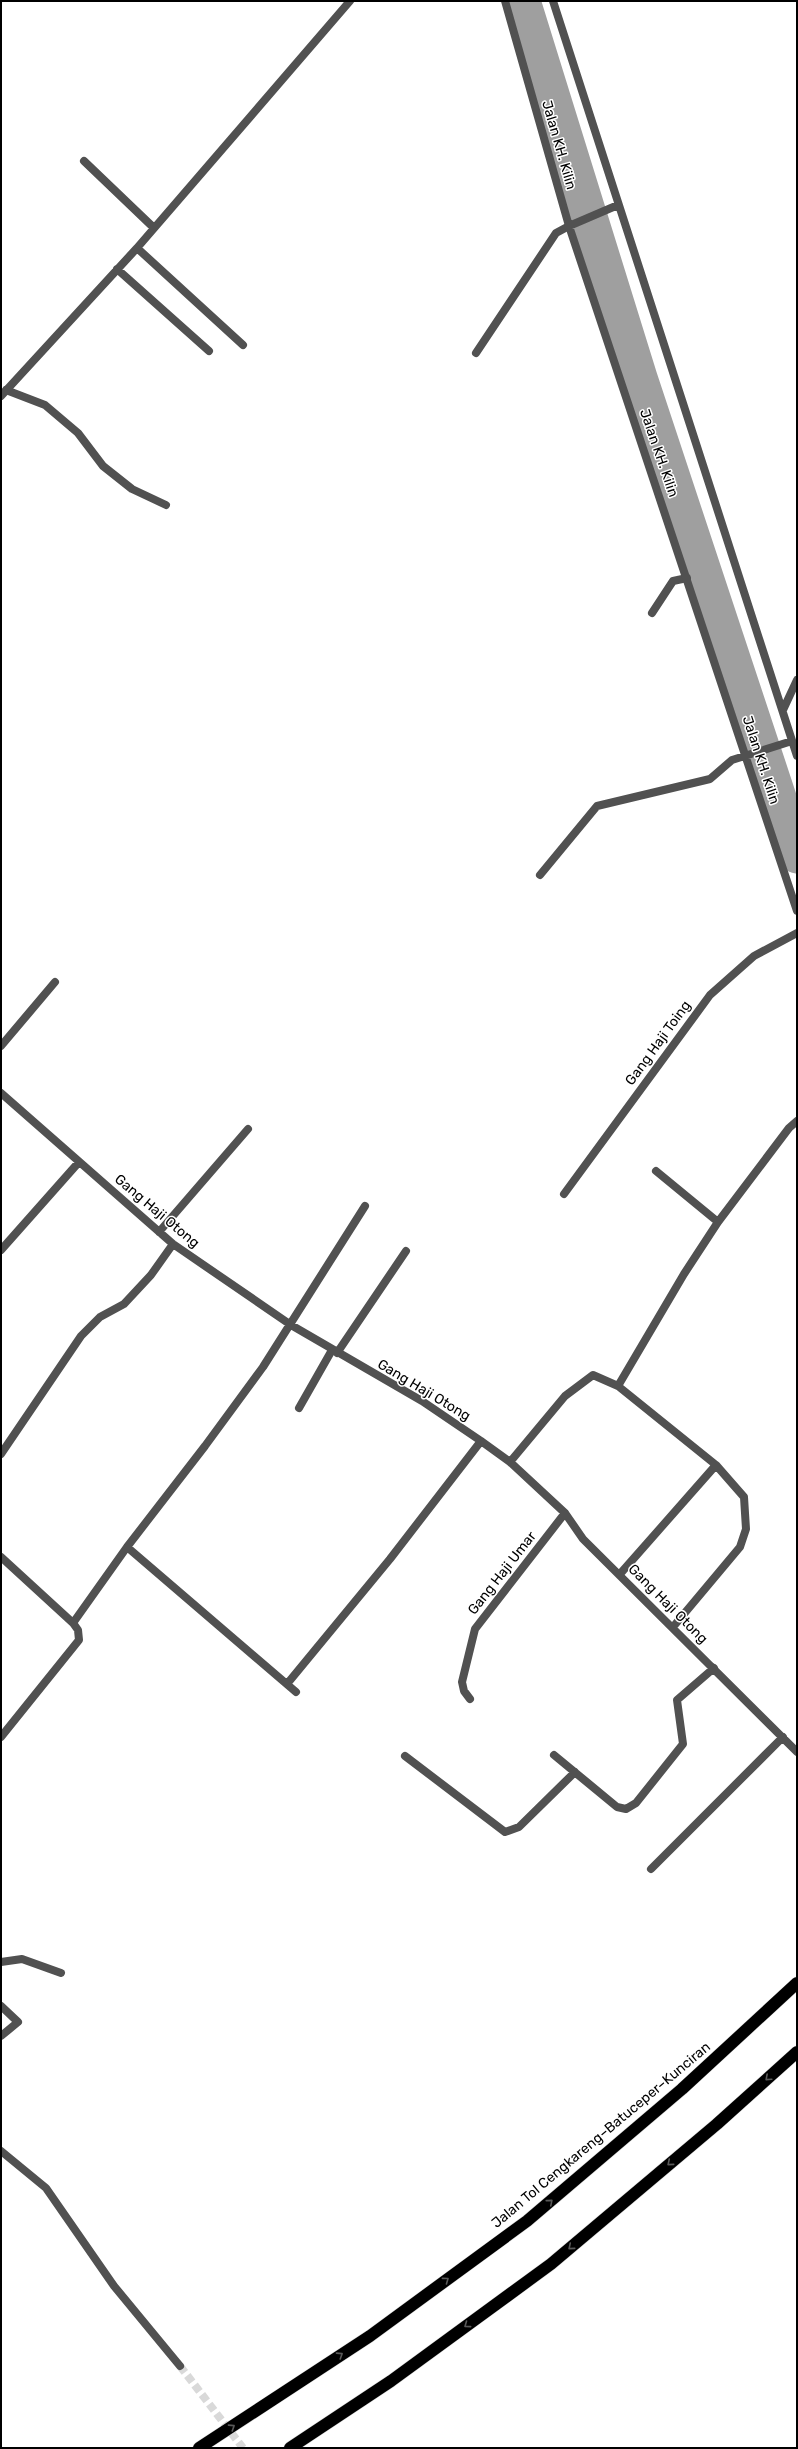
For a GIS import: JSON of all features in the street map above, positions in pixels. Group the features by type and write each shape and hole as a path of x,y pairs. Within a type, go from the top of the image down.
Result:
{"highway":[{"name":"Jalan Tol Cengkareng–Batuceper–Kunciran","path":"199,2448 370,2336 527,2221 682,2089 797,1983"},
{"path":"290,2448 391,2381 551,2264 717,2124 797,2052"}],"street":[{"path":"166,505 132,489 109,471 78,433 45,405 4,393 137,248 350,1"},
{"name":"Jalan KH. Kilin","path":"505,1 569,226 797,910"},
{"path":"553,1 797,756"},
{"path":"84,161 154,228"},
{"path":"476,353 556,233 606,208 618,205"},
{"path":"137,248 243,345"},
{"path":"117,269 209,351"},
{"path":"652,613 673,582 687,578"},
{"path":"783,710 797,680"},
{"path":"540,875 597,806 710,779 732,760 792,741"},
{"name":"Gang Haji Toing","path":"564,1194 710,995 754,956 797,933"},
{"path":"1,1046 55,982"},
{"name":"Gang Haji Otong","path":"1,1093 173,1244 291,1325 334,1352 422,1401 510,1462 565,1513 583,1538 673,1626 797,1752"},
{"path":"618,1386 684,1274 718,1222 789,1128 797,1121"},
{"path":"160,1232 248,1129"},
{"path":"1,1250 79,1162"},
{"path":"656,1171 718,1222"},
{"path":"73,1623 126,1547 205,1446 291,1325 365,1206"},
{"path":"1,1454 81,1336 100,1317 124,1304 151,1275 173,1244"},
{"path":"299,1408 334,1352 406,1251"},
{"path":"510,1462 565,1396 579,1383 593,1375 618,1386 716,1465 744,1497 746,1530 740,1547 673,1626"},
{"path":"287,1684 390,1559 481,1441"},
{"path":"620,1574 716,1465"},
{"name":"Gang Haji Umar","path":"470,1699 464,1691 462,1682 475,1629 565,1513"},
{"path":"126,1547 296,1692"},
{"path":"1,1557 73,1623 78,1630 79,1640 1,1737"},
{"path":"554,1755 617,1807 626,1809 636,1803 683,1744 677,1700 714,1668"},
{"path":"651,1869 783,1737"},
{"path":"405,1756 505,1832 519,1827 575,1772"},
{"path":"2,1961 22,1959 61,1973"},
{"path":"1,2006 18,2022 1,2036"},
{"path":"1,2151 46,2188 114,2286 180,2366"}],"waterway":[{"path":"522,1 639,378 797,855"}],"tunnel":[{"path":"180,2366 243,2448"}]}
